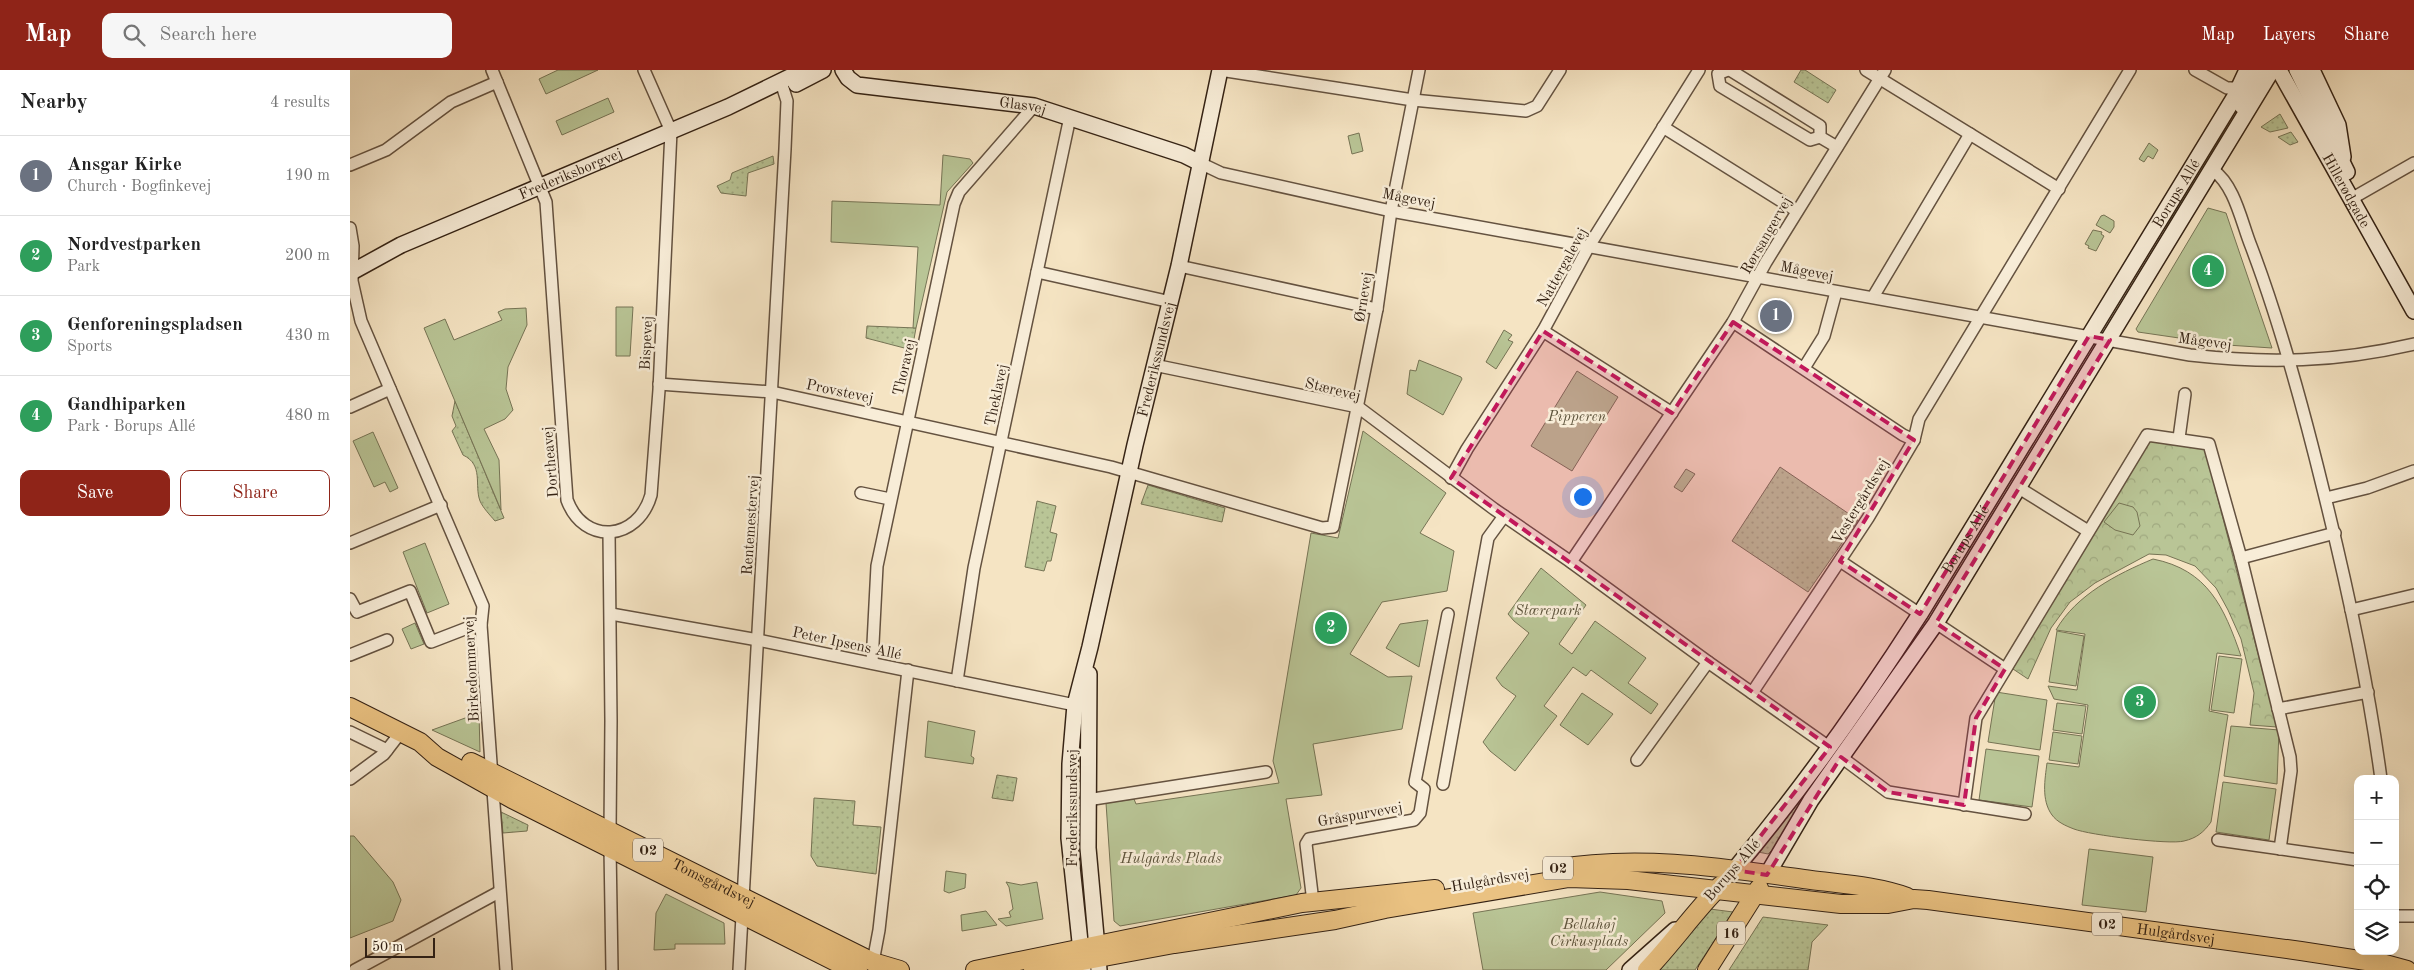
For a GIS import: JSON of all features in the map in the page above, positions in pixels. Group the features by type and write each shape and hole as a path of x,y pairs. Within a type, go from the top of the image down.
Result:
{"main road":[{"name":"Tomsgårdsvej","path":"350,706 420,742 438,745 492,780 610,839 742,897 873,962 900,970"},
{"name":"Tomsgårdsvej","path":"610,839 741,914 836,962 858,970"},
{"name":"Hulgårdsvej","path":"1089,957 1313,902 1433,890 1565,867 1605,863 1659,862 1725,880 1761,885 1841,904 1888,904 1914,899"},
{"name":"Hulgårdsvej","path":"1089,957 1335,920 1568,878 1589,878 1634,881 1725,880 1761,885 1859,886 1897,893 1914,899 2378,961 2407,970"},
{"name":"Borups Allé","path":"1688,920 1725,880"},
{"name":"Borups Allé","path":"1707,970 1761,885"},
{"path":"1647,970 1664,952 1688,920"},
{"name":"O2","path":"975,970 1089,957"},
{"name":"O2","path":"1034,970 1089,957"}],"street":[{"name":"Dortheavej","path":"492,70 546,202 567,500 575,516 583,524 591,529 609,533"},
{"path":"644,70 671,131"},
{"name":"Frederiksborgvej","path":"351,267 740,102 791,78 823,70"},
{"name":"Glasvej","path":"843,70 848,78 857,84 1034,106 1184,155 1200,163"},
{"path":"1220,70 1413,100 1526,111 1537,106 1560,70"},
{"name":"Frederikssundsvej","path":"1089,957 1070,857 1070,764 1082,706 1090,647 1154,365 1171,302 1220,70"},
{"name":"Ørnevej","path":"1333,527 1377,309 1391,211 1418,70"},
{"name":"Nattergalevej","path":"1451,478 1471,442 1543,331 1590,246 1699,70"},
{"path":"1820,137 1820,126 1729,70 1718,74 1720,86 1810,140 1820,137 1837,147"},
{"path":"1866,70 1882,74 1970,134 2059,189"},
{"name":"Vestergårdsvej","path":"1752,693 1840,561 1914,440 1919,419 2130,70"},
{"path":"2195,70 2227,88 2239,88"},
{"name":"Borups Allé","path":"1725,880 1873,688 2089,336 2239,88 2247,70"},
{"path":"2200,191 2260,70"},
{"name":"Borups Allé","path":"1761,885 1811,800 1936,623 2110,340 2272,70"},
{"name":"Hillerødgade","path":"2279,70 2414,295"},
{"name":"Hillerødgade","path":"2297,70 2344,166 2355,197 2414,311"},
{"path":"2312,70 2342,137 2344,166"},
{"name":"Rørsangervej","path":"1571,562 1733,322 1766,262 1882,74"},
{"name":"Rentemestervej","path":"739,970 787,101 791,78"},
{"path":"350,165 386,150 451,102 497,82"},
{"name":"Thoravej","path":"872,663 877,566 954,204 959,192 1034,106"},
{"name":"Theklavej","path":"957,681 974,568 1070,117"},
{"path":"1663,127 1797,211"},
{"name":"Bispevej","path":"609,533 629,527 642,516 651,496 659,384 671,131"},
{"path":"1874,297 1970,134"},
{"name":"Mågevej","path":"1200,163 1221,173 1391,211 1759,276 1836,292 1874,297 2230,360 2289,362 2351,356 2414,344"},
{"path":"2355,197 2414,163"},
{"path":"2213,170 2228,186 2258,266 2289,362 2335,533 2368,692 2379,775"},
{"name":"Birkedommervej","path":"350,228 352,281 361,321 441,505 482,606 499,892 506,970"},
{"path":"1179,266 1377,309"},
{"path":"1037,272 1171,302"},
{"path":"1804,368 1824,336 1836,292"},
{"path":"1733,322 1903,435 1914,440"},
{"path":"1543,331 1672,413"},
{"name":"Stærevej","path":"1154,365 1358,407 1451,478 1829,747"},
{"name":"Provstevej","path":"659,384 772,392 1130,472 1322,528 1333,527"},
{"path":"350,407 390,389"},
{"path":"2179,438 2186,394"},
{"path":"1964,805 1976,718 2005,668 2147,435 2179,438 2209,444 2241,558 2290,757 2291,771 2280,849"},
{"path":"2326,498 2367,488 2414,471"},
{"path":"2019,488 2088,531"},
{"path":"861,493 890,499"},
{"path":"350,543 441,505"},
{"path":"1443,784 1488,538 1504,516"},
{"path":"609,533 612,970"},
{"path":"2241,558 2335,533"},
{"path":"1840,561 1920,614"},
{"path":"350,598 357,612 410,591 431,642 475,625 482,625"},
{"path":"2351,610 2414,595"},
{"name":"Peter Ipsens Allé","path":"611,614 758,640 1082,706"},
{"name":"Gråspurvevej","path":"1313,902 1306,844 1309,839 1414,820 1420,813 1424,789 1415,782 1448,614"},
{"path":"1936,623 2005,668"},
{"path":"350,655 387,640"},
{"path":"1637,760 1708,662"},
{"path":"873,962 879,930 908,670"},
{"path":"2278,709 2368,692"},
{"name":"Frederikssundsvej","path":"1082,706 1087,800 1089,957"},
{"path":"350,732 387,750"},
{"path":"350,779 387,750 401,732"},
{"path":"1841,757 1888,792 2025,814"},
{"path":"1087,800 1266,772"},
{"path":"2218,840 2354,859"},
{"path":"355,970 499,892"},
{"path":"2399,916 2414,916"},
{"name":"Borups Allé","path":"1630,970 1688,920"}],"highlighted area":[{"path":"1733,322 1914,440 1840,561 1920,614 2089,336 2110,340 1936,623 2005,669 1976,718 1964,805 1888,792 1841,757 1767,875 1734,870 1830,747 1451,478 1543,331 1672,413"}],"green space":[{"path":"558,70 598,70 546,94 539,79"},
{"path":"1801,70 1805,70 1836,90 1828,103 1794,82"},
{"path":"608,98 614,112 562,135 556,121"},
{"path":"2237,106 2192,188 2163,235 2174,211"},
{"path":"2280,114 2288,128 2270,132 2261,127"},
{"path":"2291,132 2298,142 2290,145 2278,137"},
{"path":"1359,133 1363,151 1352,154 1348,136"},
{"path":"2149,143 2158,150 2153,159 2148,156 2144,162 2139,159"},
{"path":"943,155 970,159 973,163 947,192 916,328 913,328 918,247 831,242 832,201 940,205"},
{"path":"773,156 774,164 748,173 746,196 721,193 717,186 730,180 732,173"},
{"path":"2208,208 2226,213 2272,348 2227,345 2138,332 2136,329"},
{"path":"2104,215 2114,221 2114,227 2110,233 2096,225 2101,216"},
{"path":"2093,230 2102,232 2101,234 2104,236 2096,251 2088,248 2089,246 2085,244"},
{"path":"616,307 633,307 630,356 616,356"},
{"path":"526,308 527,325 508,367 506,389 513,410 505,419 484,429 499,460 501,510 424,328 445,319 454,340 502,320 498,312 505,309"},
{"path":"867,326 916,328 912,350 866,338"},
{"path":"1504,330 1512,335 1508,340 1513,342 1496,369 1486,362"},
{"path":"1419,360 1462,379 1443,415 1407,394 1410,370 1416,371"},
{"name":"Pipperen","path":"1577,371 1618,397 1572,471 1531,446"},
{"path":"455,401 504,518 495,521 480,501 474,464 463,455 452,431 456,426 452,416"},
{"name":"Hulgårds Plads","path":"1363,431 1446,493 1420,533 1454,551 1447,591 1382,602 1350,654 1388,677 1412,676 1402,729 1313,744 1322,795 1286,799 1301,888 1296,895 1120,926 1114,921 1106,803 1134,799 1136,804 1279,783 1273,761 1311,533 1338,538"},
{"path":"373,432 398,488 390,492 385,482 374,487 353,441"},
{"path":"2146,441 2205,449 2277,727 2250,725 2254,693 2241,639 2216,588 2195,566 2166,555 2149,554 2095,583 2070,602 2051,628 2028,679 2010,667"},
{"path":"1780,467 1858,520 1808,592 1732,541"},
{"path":"1686,469 1695,474 1682,492 1674,487"},
{"path":"1148,485 1225,508 1222,522 1141,504"},
{"path":"1037,501 1056,506 1050,532 1057,534 1051,561 1047,561 1044,571 1025,567"},
{"path":"2119,503 2133,507 2137,512 2140,526 2133,535 2115,530 2104,522"},
{"path":"425,543 449,604 427,613 403,552"},
{"path":"2153,559 2172,564 2188,572 2211,593 2228,622 2241,656 2217,653 2209,711 2228,715 2211,822 2203,832 2189,840 2176,842 2129,839 2074,829 2062,824 2054,817 2046,803 2045,796 2047,763 2079,767 2088,705 2054,699 2048,686 2077,690 2085,634 2056,630 2075,606 2098,587"},
{"name":"Stærepark","path":"1541,568 1586,605 1559,644 1572,654 1595,621 1646,658 1628,683 1658,704 1651,714 1591,670 1586,676 1573,667 1544,706 1557,716 1515,771 1490,751 1483,742 1516,696 1502,686 1496,678 1529,633 1508,614"},
{"path":"1428,620 1419,667 1386,648 1400,624"},
{"path":"415,623 424,644 411,649 402,629"},
{"path":"2057,631 2084,636 2076,686 2049,682"},
{"path":"2219,656 2242,659 2234,713 2211,710"},
{"path":"1996,692 2047,700 2040,750 1988,742"},
{"path":"1582,693 1613,714 1588,745 1560,725"},
{"path":"2057,703 2086,706 2082,734 2053,730"},
{"path":"479,713 480,752 432,730"},
{"path":"928,721 975,731 971,756 974,758 973,764 925,757"},
{"path":"2231,726 2279,730 2277,784 2224,776"},
{"path":"2053,732 2082,736 2078,764 2049,760"},
{"path":"1986,749 2039,756 2032,807 1979,800"},
{"path":"1824,766 1774,848 1768,854 1758,852"},
{"path":"997,775 1017,778 1013,801 992,798"},
{"path":"2223,782 2276,789 2269,840 2216,832"},
{"path":"814,798 855,801 853,825 881,827 876,874 817,866 811,856"},
{"path":"501,812 528,825 527,831 503,833"},
{"path":"350,836 354,836 393,882 401,900 393,921 350,938"},
{"path":"2089,849 2153,857 2146,912 2082,905"},
{"path":"946,871 966,874 965,888 949,893 944,891"},
{"path":"1006,882 1021,885 1037,882 1043,919 1006,926 998,919 1011,917 1009,912 1013,909 1009,887"},
{"name":"Bellahøj Cirkusplads","path":"1600,892 1662,901 1665,913 1606,970 1483,970 1473,913"},
{"path":"666,894 724,923 725,944 675,944 675,949 654,950 656,913"},
{"path":"1710,909 1733,912 1695,970 1656,970"},
{"path":"986,911 997,925 962,931 961,915"},
{"path":"1763,917 1828,925 1812,942 1808,970 1729,970"}],"place":[{"name":"Gandhiparken","path":"2208,271"},
{"name":"Ansgar Kirke","path":"1776,316"},
{"name":"Nordvestparken","path":"1331,628"},
{"name":"Genforeningspladsen","path":"2140,702"}]}
